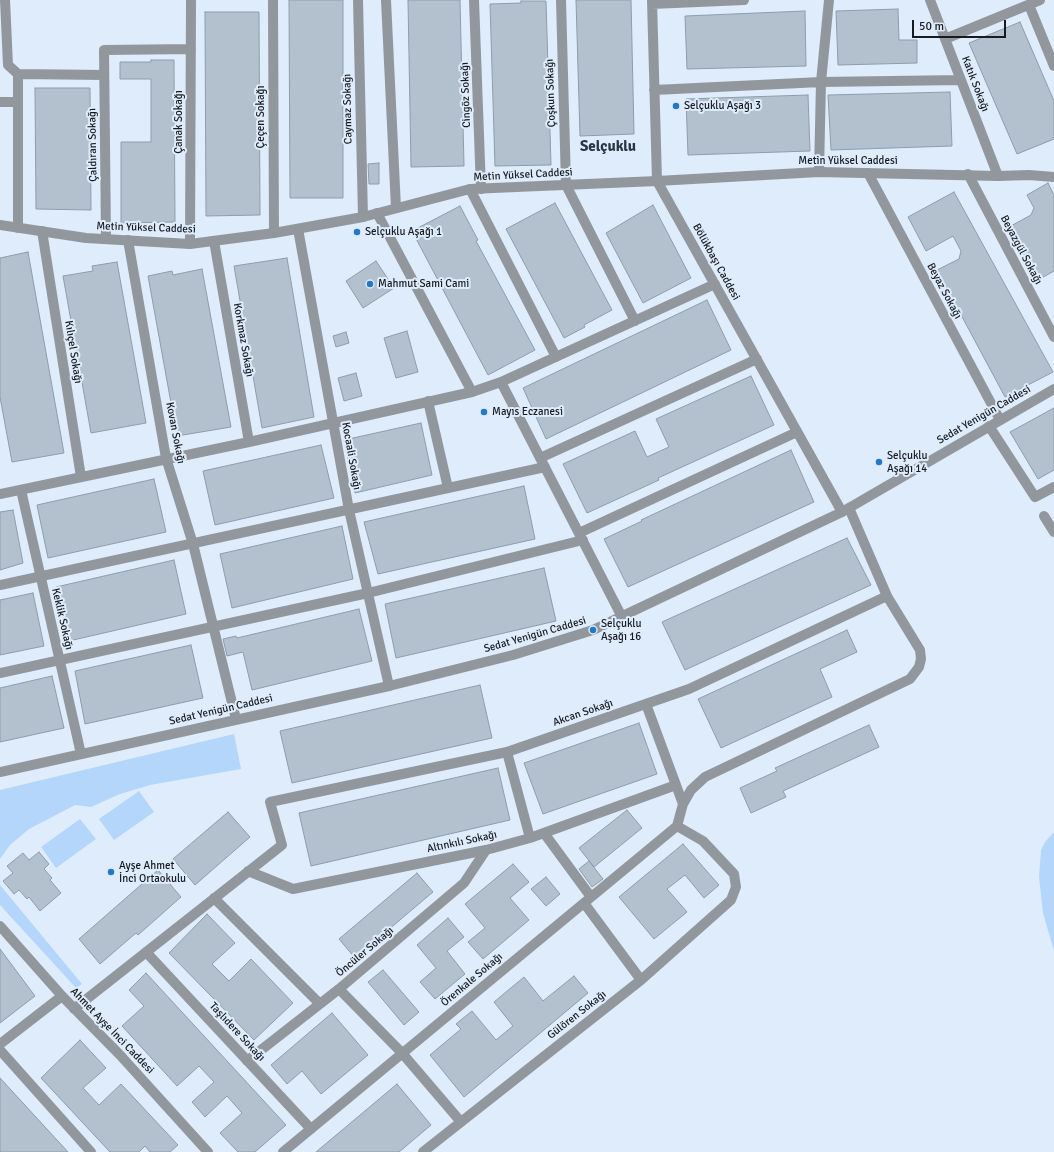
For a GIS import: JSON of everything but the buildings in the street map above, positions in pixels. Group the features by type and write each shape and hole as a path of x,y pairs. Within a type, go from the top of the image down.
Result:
{"street":[{"path":"5,0 4,65 18,74 104,75"},
{"name":"Çanak Sokağı","path":"190,244 191,0"},
{"name":"Çeçen Sokağı","path":"273,0 274,233"},
{"name":"Caymaz Sokağı","path":"358,0 362,217"},
{"path":"386,0 396,208"},
{"name":"Cingöz Sokağı","path":"474,0 481,189"},
{"name":"Çoşkun Sokağı","path":"561,0 566,185"},
{"path":"652,2 744,0"},
{"path":"819,172 821,82 829,0"},
{"name":"Katık Sokağı","path":"930,0 998,176"},
{"path":"945,39 1040,0"},
{"name":"Bölükbaşı Caddesi","path":"652,2 658,181 797,432 846,510 887,596 920,650 921,659 916,674 910,679 705,777 691,790 683,804"},
{"path":"1028,5 1054,66"},
{"name":"Çaldıran Sokağı","path":"106,239 104,50 191,49"},
{"path":"18,74 18,228"},
{"path":"654,90 821,82 961,80"},
{"path":"0,102 18,102"},
{"name":"Metin Yüksel Caddesi","path":"0,225 106,239 190,244 274,233 362,217 470,189 819,172 968,174 998,176 1029,175 1054,178"},
{"name":"Beyaz Sokağı","path":"868,172 1000,420"},
{"name":"Beyazgül Sokağı","path":"968,174 1054,336"},
{"path":"566,185 635,321"},
{"path":"470,189 556,357"},
{"path":"377,213 472,392"},
{"name":"Kocaali Sokağı","path":"298,229 349,510 389,686"},
{"name":"Kılıçel Sokağı","path":"42,231 81,477"},
{"name":"Kovan Sokağı","path":"128,240 166,458 193,544 236,719"},
{"name":"Korkmaz Sokağı","path":"214,241 249,442"},
{"path":"1,491 21,490 166,458 249,442 472,392 501,382 715,284"},
{"path":"540,458 757,360"},
{"path":"501,382 622,617"},
{"name":"Sedat Yenigün Caddesi","path":"0,772 389,686 513,655 593,630 846,510 1054,389"},
{"path":"428,402 448,488"},
{"path":"989,426 1035,497 1054,487"},
{"path":"0,673 368,594 581,536 797,432"},
{"path":"0,585 545,467"},
{"name":"Keklik Sokağı","path":"21,490 81,754"},
{"path":"1044,516 1054,532"},
{"name":"Akcan Sokağı","path":"248,871 282,845 270,802 507,752 689,689 887,596"},
{"path":"646,704 683,804 677,826"},
{"path":"507,752 530,838"},
{"name":"Altınkılı Sokağı","path":"248,871 294,889 486,850 530,838 676,785"},
{"name":"Gülören Sokağı","path":"423,1152 641,980 731,900 736,887 734,874 724,861 702,841 677,826"},
{"name":"Örenkale Sokağı","path":"283,1152 677,826"},
{"path":"544,833 641,980"},
{"name":"Öncüler Sokağı","path":"247,1061 339,989 464,883 486,850"},
{"path":"74,1009 248,871"},
{"path":"214,898 320,1004"},
{"name":"Ahmet Ayşe İnci Caddesi","path":"2,932 74,1009 120,1055 208,1152"},
{"name":"Taşlıdere Sokağı","path":"146,952 311,1129"},
{"path":"339,989 402,1053 461,1122"},
{"path":"0,1044 62,996"},
{"path":"0,1050 91,1152"}],"shaded area":[{"path":"234,734 241,769 150,785 120,794 91,807 75,805 29,829 10,845 0,859 0,790"},
{"path":"139,791 154,812 114,840 99,819"},
{"path":"80,819 96,839 56,868 41,847"},
{"path":"1054,832 1054,951 1043,913 1039,877 1041,850 1045,842"},
{"path":"0,885 82,984 76,988 0,905"}],"place":[{"name":"Selçuklu Aşağı 3","path":"676,106"},
{"name":"Selçuklu Aşağı 1","path":"357,232"},
{"name":"Mahmut Sami Cami","path":"370,284"},
{"name":"Mayıs Eczanesi","path":"484,412"},
{"name":"Selçuklu Aşağı 14","path":"879,462"},
{"name":"Selçuklu Aşağı 16","path":"593,630"},
{"name":"Ayşe Ahmet İnci Ortaokulu","path":"111,872"}],"district":[{"name":"Selçuklu","path":"608,147"}]}
